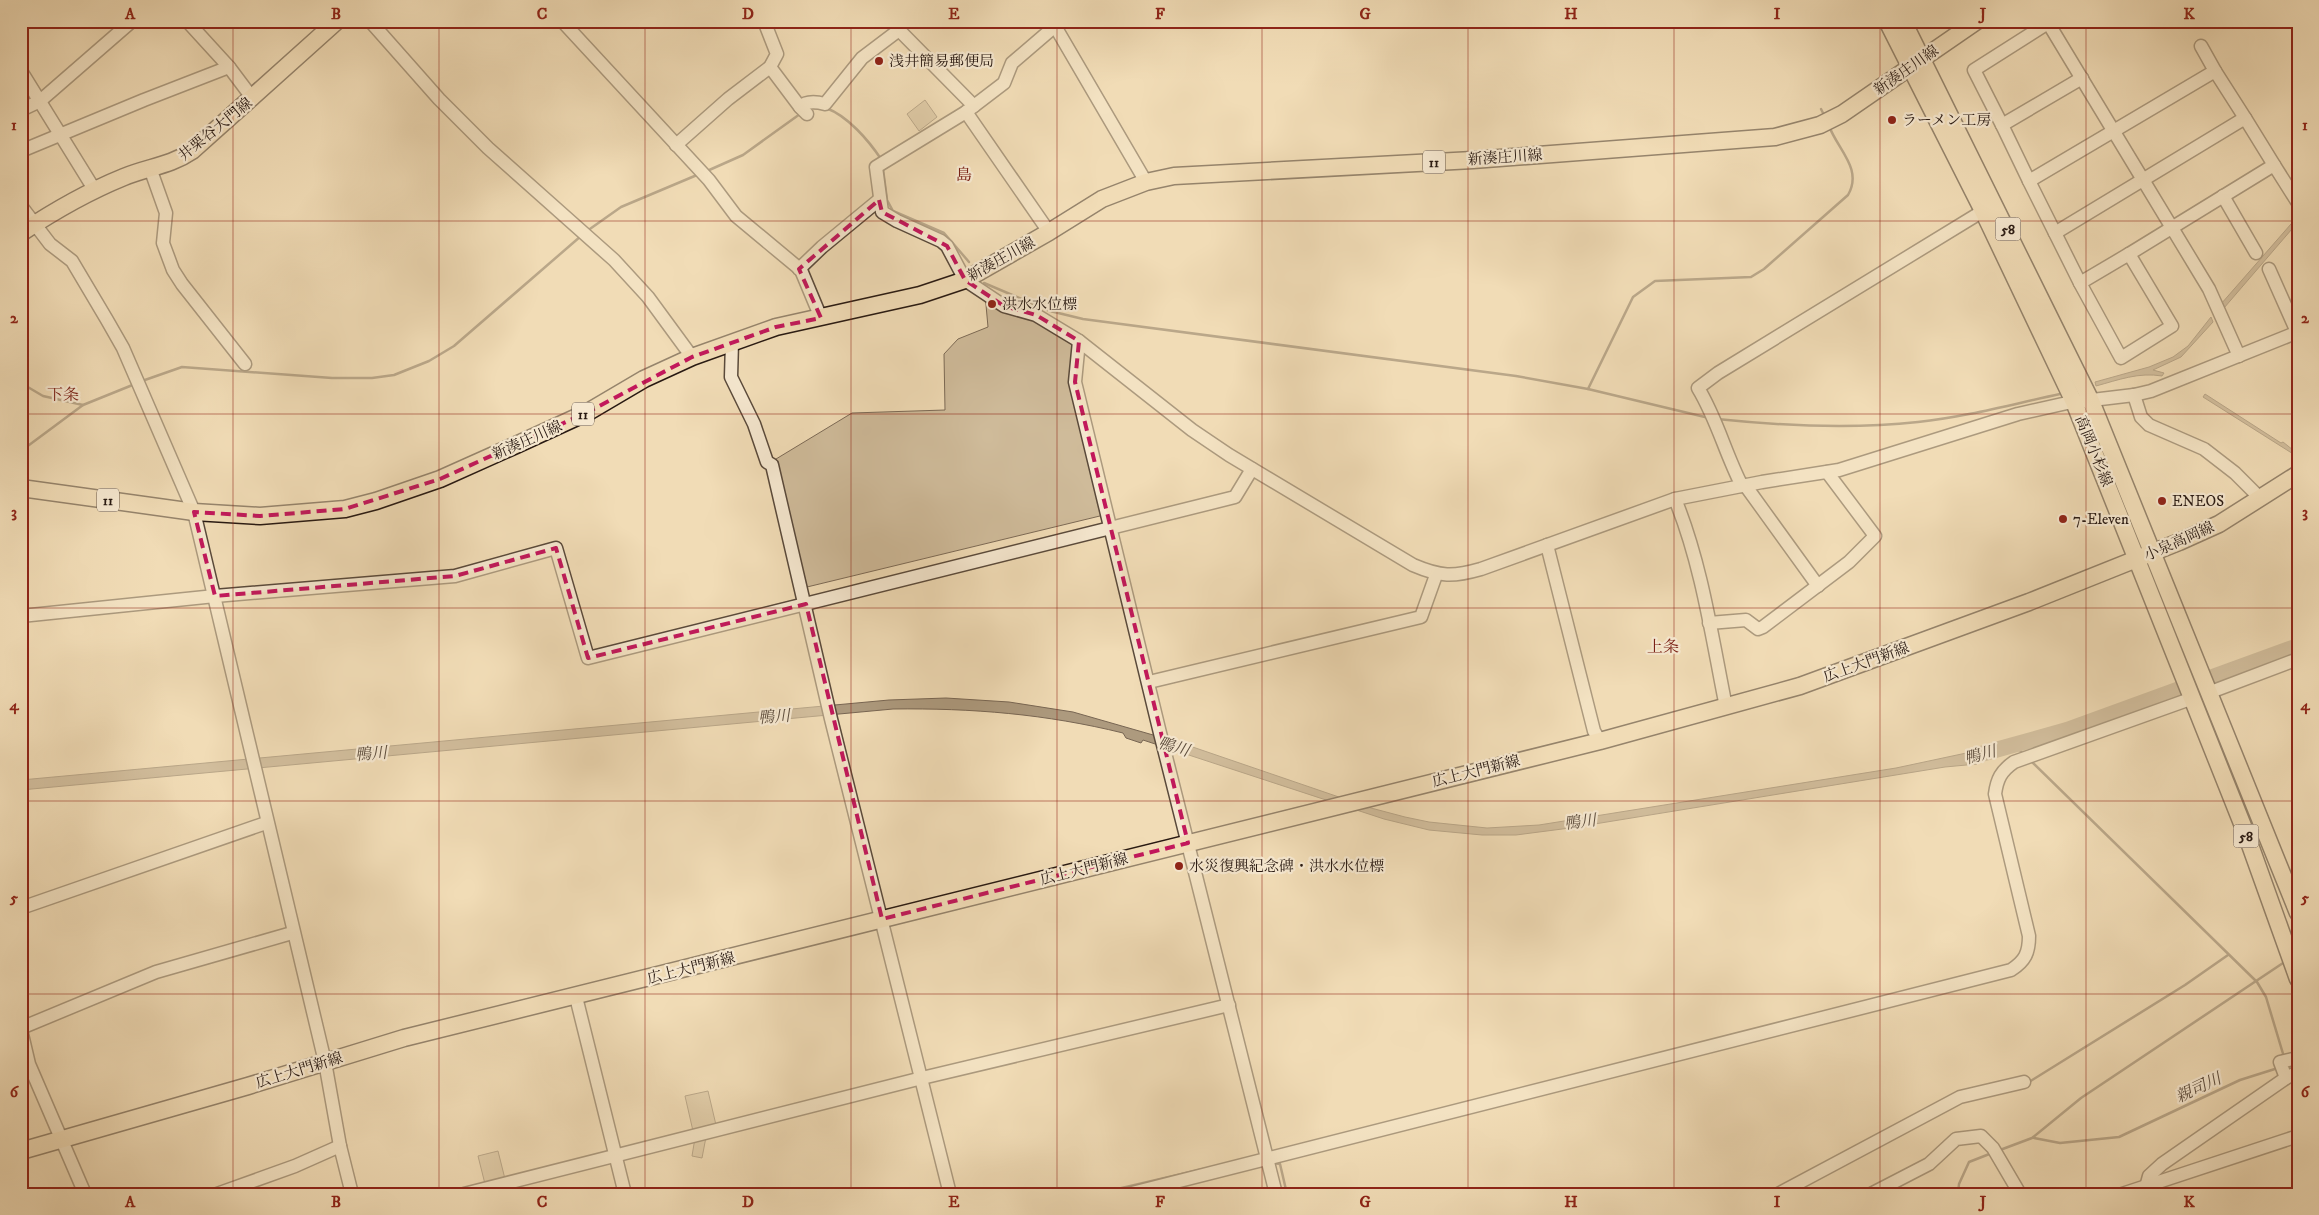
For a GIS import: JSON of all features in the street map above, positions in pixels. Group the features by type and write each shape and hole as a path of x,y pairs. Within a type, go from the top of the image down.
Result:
{"main road":[{"name":"井栗谷大門線","path":"28,229 94,189 150,168 175,162 192,152 253,99 337,21"},
{"name":"高岡小杉線","path":"1887,21 1917,63 2083,401 2199,693 2245,831 2298,979"},
{"name":"高岡小杉線","path":"1903,21 1917,63 1983,211 2083,401"},
{"name":"新湊庄川線","path":"21,488 194,512 260,516 345,509 376,501 440,479 588,412 644,379 692,357 732,342 776,327 920,295 965,280 1102,199 1146,182 1174,176 1199,174 1483,159 1775,137 1820,125 1834,117 1977,21"},
{"name":"小泉高岡線","path":"2144,557 2219,524 2298,474"},
{"name":"広上大門新線","path":"21,1151 404,1038 576,997 1357,800 1600,741 1726,707 1808,683 2029,602 2144,557"},
{"name":"高岡小杉線","path":"2199,693 2298,913"}],"street":[{"path":"21,110 40,101 132,21"},
{"path":"187,21 229,68 253,99"},
{"path":"370,21 439,99 488,148 614,260 648,297 692,357"},
{"path":"562,21 709,180 736,216 799,269 821,318"},
{"path":"676,145 728,99 770,66 777,54 764,21"},
{"path":"2129,254 2172,326 2121,358 2080,283 1974,70 2047,22 2115,131 2209,289 2239,356"},
{"path":"1146,182 1056,23 1012,63 1004,83 970,109 876,167 882,212 941,241 947,246 965,280 1004,306 1036,315 1079,341 1192,430 1252,469 1413,566 1436,575 1463,574 1675,499 1743,485 1827,472 2018,414 2083,401 2134,395 2166,386 2297,332 2269,270"},
{"path":"770,66 804,111 803,104 817,102 825,104 862,58 896,26 970,109 1049,232"},
{"path":"2201,46 2298,203"},
{"path":"21,151 229,68"},
{"path":"21,71 94,189"},
{"path":"2029,181 2215,71"},
{"path":"2002,126 2082,78"},
{"path":"2055,233 2245,118"},
{"path":"2080,283 2274,165"},
{"path":"150,168 166,213 163,243 173,270 245,364"},
{"path":"2223,196 2256,253"},
{"path":"799,269 822,247 879,200"},
{"path":"21,206 28,229 72,261 123,348 194,512 256,771 266,823 292,933 325,1062 340,1146 352,1194"},
{"path":"1818,586 1743,485 1722,444 1714,414 1698,388 1718,373 1983,211"},
{"path":"1079,341 1076,382 1160,732 1276,1194"},
{"path":"732,342 731,377 754,424 767,462 772,465 806,604 827,702 950,1194"},
{"path":"2134,395 2141,416 2149,425 2204,450 2235,473 2261,499"},
{"path":"21,616 215,596 455,576 556,548 588,658 1235,497 1252,469"},
{"path":"1709,623 1746,620 1758,628 1849,562 1875,536 1827,472"},
{"path":"1675,499 1688,533 1726,707"},
{"path":"1547,545 1594,731 1600,741"},
{"path":"1149,682 1421,617 1436,575"},
{"path":"1128,1194 2011,970 2021,964 2027,955 2029,936 1995,794 1997,780 2004,769 2014,762 2199,693 2298,659"},
{"path":"21,908 266,823"},
{"path":"85,1194 29,1064 21,1029 156,972 292,933"},
{"path":"576,997 625,1194"},
{"path":"464,1194 922,1078 1229,1005"},
{"path":"2146,1187 2149,1176 2162,1164 2292,1075 2280,1062 2297,1058"},
{"path":"1778,1194 1960,1097 2024,1082"},
{"path":"1871,1194 1929,1164 1956,1139 1981,1136 1993,1148 2020,1194"},
{"path":"2122,1194 2298,1136"},
{"path":"217,1194 295,1166 340,1146"}],"highlighted area":[{"path":"879,200 882,212 947,246 965,280 1004,306 1036,315 1079,341 1075,382 1188,843 882,919 806,604 588,658 556,548 455,576 215,596 194,512 260,516 345,509 440,479 588,412 692,357 776,327 821,318 799,269"}],"shaded area":[{"path":"925,100 937,117 919,131 907,114"},
{"path":"985,294 1072,332 1072,384 1104,515 807,587 776,459 852,413 945,410 944,354 958,339 988,327"},
{"path":"708,1091 716,1125 693,1131 685,1096"},
{"path":"706,1137 702,1158 692,1156 695,1138"},
{"path":"498,1151 505,1179 485,1184 478,1156"}],"water":[{"path":"2298,216 2298,222 2224,308 2221,304"},
{"path":"2211,317 2213,322 2181,357 2153,370 2164,373 2162,376 2137,376 2096,386 2095,382 2149,367 2173,357 2188,346"},
{"path":"2205,394 2281,443 2283,442 2298,454 2298,457 2203,397"},
{"path":"946,698 1009,702 1073,712 1181,743 1371,808 1429,822 1487,828 1539,825 1896,768 1971,752 1973,748 1975,751 2000,745 2001,753 1976,759 1977,764 1945,767 1570,828 1516,835 1482,835 1429,830 1384,819 1143,740 1141,743 1126,738 1123,733 1094,726 1037,717 951,710 893,709 21,790 21,780 889,700"}],"waterway":[{"path":"826,108 850,123 881,159"},
{"path":"1821,109 1825,117"},
{"path":"707,171 743,155 800,114"},
{"path":"1588,389 1633,297 1655,281 1751,277 1764,269 1848,195 1852,186 1851,168 1829,126"},
{"path":"883,169 887,200 893,211 944,233 969,262"},
{"path":"587,231 621,207 697,175"},
{"path":"142,381 182,367 332,378 372,378 394,375 429,361 454,346 581,236"},
{"path":"984,283 1050,311 1083,319 1516,376 1588,389 1709,418"},
{"path":"21,383 43,396 83,405"},
{"path":"21,451 83,405 135,384"},
{"path":"1717,419 1818,426 1893,424 1954,417 2060,394"},
{"name":"鴨川","path":"1981,754 2067,730 2298,646"},
{"path":"2015,745 2024,755"},
{"path":"2030,760 2257,982 2266,997 2284,1057"},
{"path":"2029,1082 2185,985 2228,955"},
{"name":"親司川","path":"2000,1150 2032,1138 2081,1098 2286,961"},
{"name":"親司川","path":"2034,1138 2060,1143 2119,1137 2240,1080 2278,1068"},
{"name":"親司川","path":"1958,1194 1959,1184 1969,1162 1992,1153"},
{"path":"1272,1163 1280,1164 1287,1194"},
{"path":"1096,1194 1203,1169"}],"place":[{"name":"浅井簡易郵便局","path":"879,61"},
{"name":"ラーメン工房","path":"1892,120"},
{"name":"洪水水位標","path":"992,304"},
{"name":"ENEOS","path":"2162,501"},
{"name":"7-Eleven","path":"2063,519"},
{"name":"水災復興紀念碑・洪水水位標","path":"1179,866"}],"district":[{"name":"島","path":"964,174"},
{"name":"下条","path":"63,394"},
{"name":"上条","path":"1663,646"}]}
